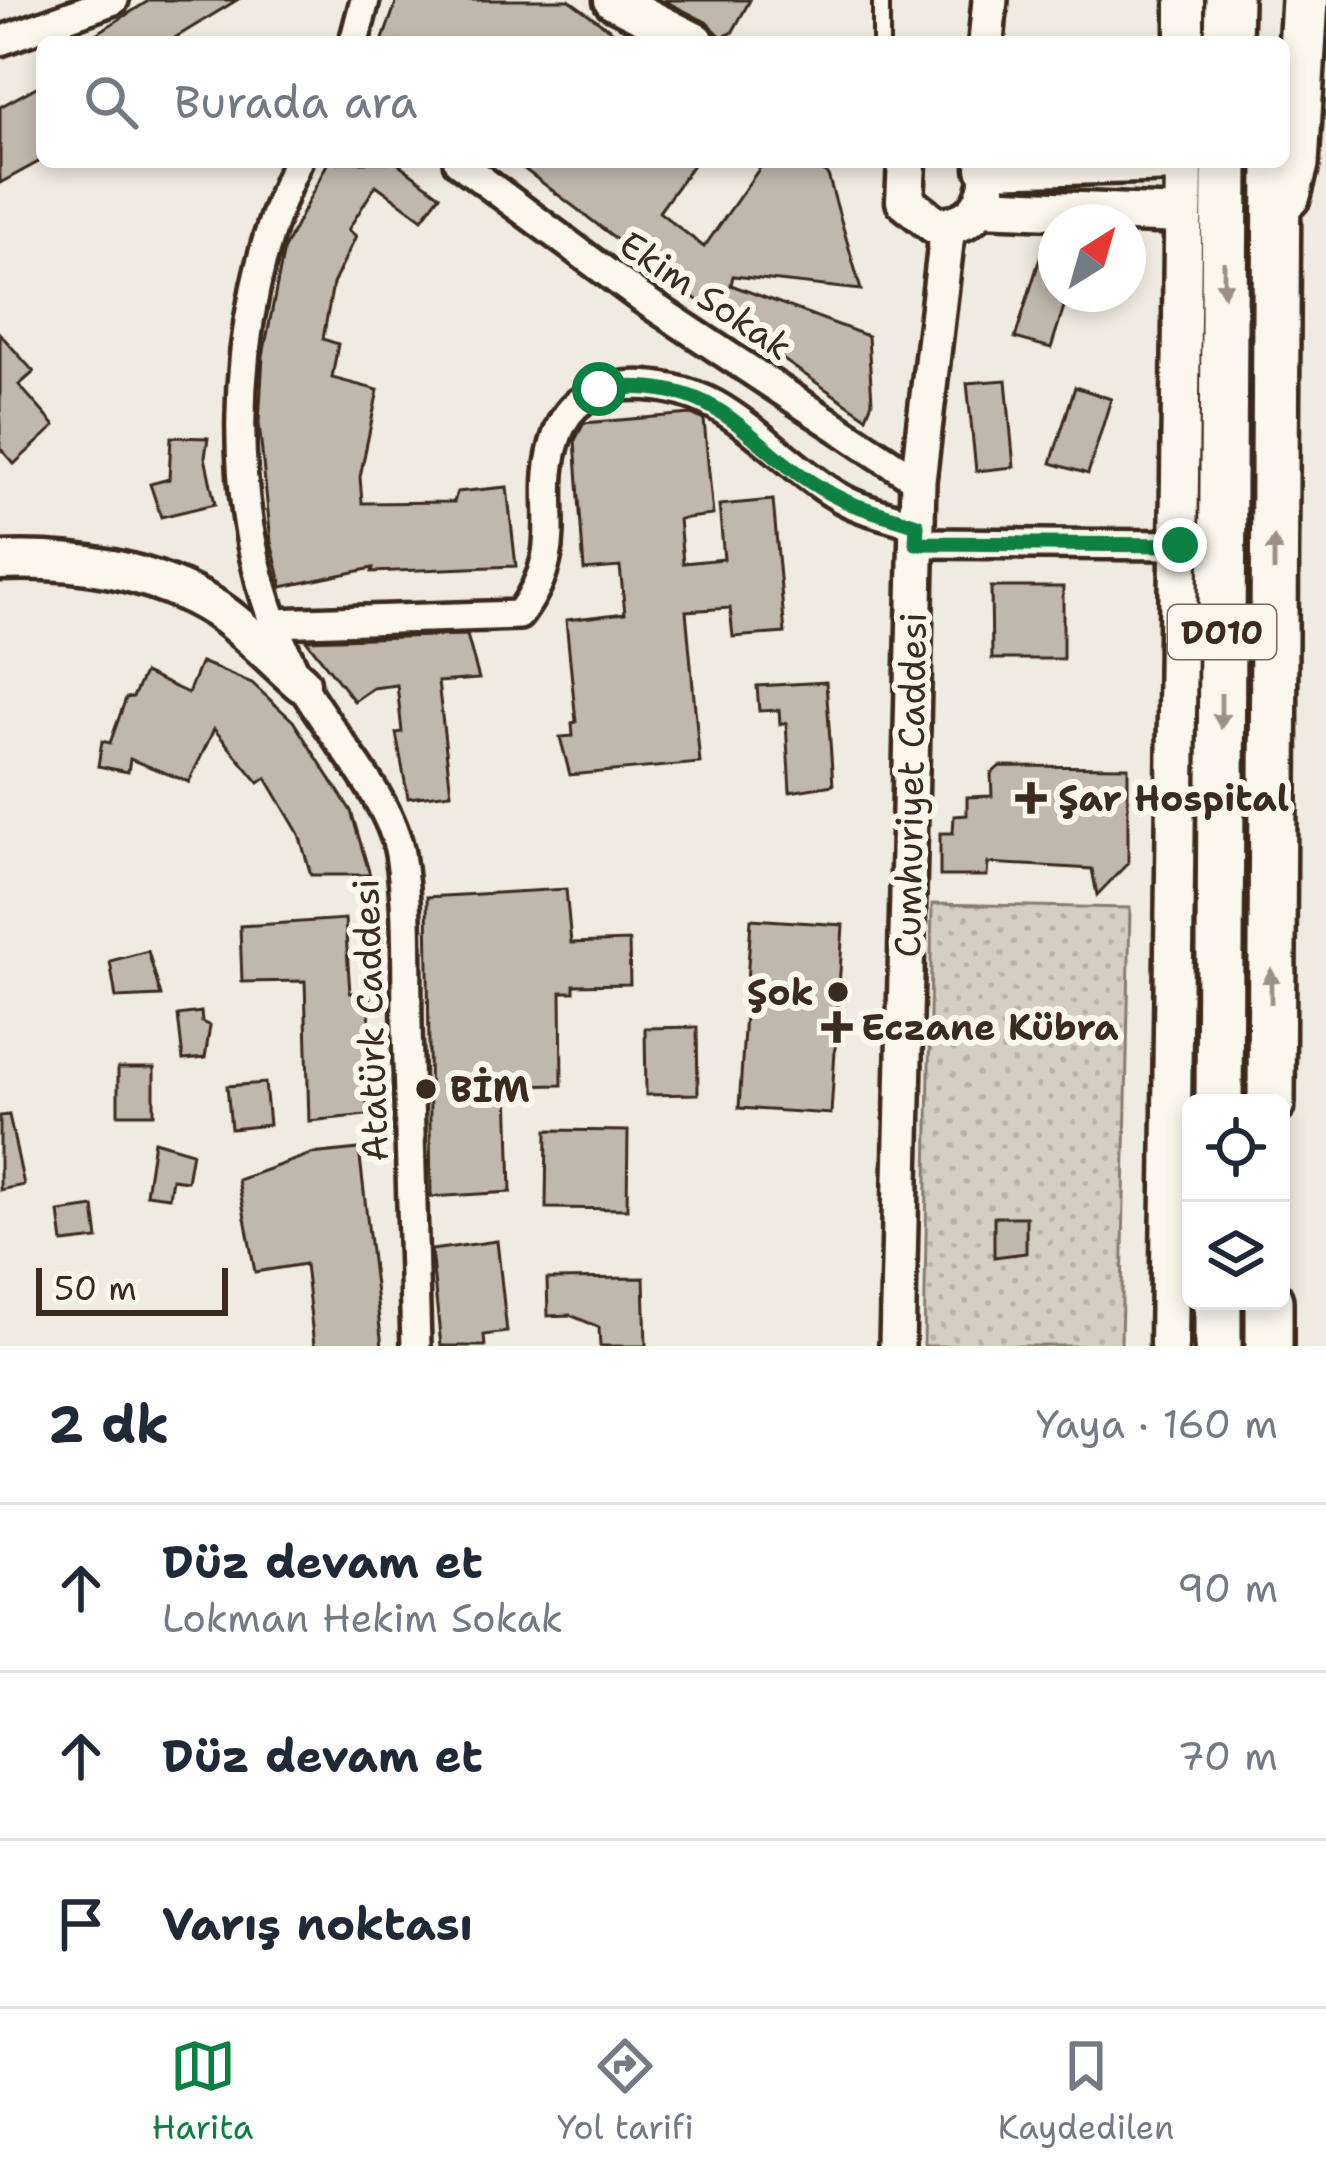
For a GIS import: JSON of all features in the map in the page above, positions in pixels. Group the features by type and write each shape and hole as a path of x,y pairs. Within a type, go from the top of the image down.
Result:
{"highway":[{"path":"1228,36 1229,0"},
{"path":"1279,36 1281,0"},
{"path":"1275,239 1295,164 1305,0"},
{"name":"D010","path":"1219,1094 1225,168"},
{"name":"D010","path":"1270,1094 1276,168"},
{"path":"1218,1310 1218,1346"},
{"path":"1269,1346 1270,1310"}],"main road":[{"path":"614,0 684,36"},
{"path":"1185,0 1185,36"},
{"path":"899,168 912,212 948,226 980,208 1183,215"},
{"path":"980,208 988,181 984,168"},
{"path":"1169,1346 1184,168"},
{"path":"0,561 46,559 134,573 215,609 301,683"},
{"path":"1272,1310 1279,1346"}],"street":[{"path":"0,41 114,0"},
{"path":"356,36 365,0"},
{"path":"987,36 990,0"},
{"name":"Atatürk Caddesi","path":"294,168 272,215 246,317 242,450 262,601 301,683 359,768 399,849 416,1346"},
{"name":"Ekim Sokak","path":"466,168 641,298 918,481"},
{"name":"Cumhuriyet Caddesi","path":"897,1346 918,481 948,226"},
{"path":"273,623 519,615 542,584 552,544 550,455 566,409 599,389 650,384 714,404 844,501 916,534 1180,545"}],"lane":[{"path":"881,0 881,36"}],"shaded area":[{"path":"932,904 1130,908 1121,1346 924,1346"}],"building":[{"path":"150,0 237,0 178,36 93,36"},
{"path":"397,0 569,0 619,36 384,36"},
{"path":"663,0 750,0 732,33 721,36 706,22"},
{"path":"36,87 36,163 0,183 0,107"},
{"path":"325,168 404,168 440,195 422,219 376,185 348,230 356,236 333,284 323,339 338,344 332,378 378,390 360,477 362,503 454,502 457,492 507,487 516,566 372,572 373,568 282,587 271,542 259,423 263,356 284,249"},
{"path":"523,168 691,168 659,212 704,247 760,168 818,168 828,175 861,290 733,276 731,285 868,336 872,402 866,417 690,295"},
{"path":"1038,264 1038,312 1062,312 1051,348 1015,338"},
{"path":"0,334 34,372 19,385 55,426 14,464 0,448"},
{"path":"1006,380 1014,467 976,471 967,383"},
{"path":"1075,387 1111,399 1088,474 1051,463"},
{"path":"691,414 704,420 713,515 679,519 683,563 724,559 719,505 773,500 785,633 733,637 730,608 686,611 700,763 570,775 560,737 573,736 572,723 576,722 566,620 625,613 620,567 584,570 575,440 584,423"},
{"path":"171,437 208,438 205,457 215,504 161,517 150,484 169,479"},
{"path":"991,587 1063,587 1063,659 992,659"},
{"path":"467,635 479,679 438,682 451,793 408,798 396,733 402,732 397,685 373,688 354,701 306,640"},
{"path":"201,662 252,683 293,721 351,811 370,875 311,875 299,834 266,778 259,783 214,729 189,782 130,759 128,772 98,766 102,741 110,743 126,698 133,697 144,673 188,693"},
{"path":"826,682 833,785 790,792 786,723 780,724 779,710 759,711 757,686"},
{"path":"1000,766 1128,767 1128,863 1097,895 1092,869 988,863 987,876 940,876 940,833 953,833 954,816 967,815 967,797 992,796 991,774"},
{"path":"566,889 571,943 629,941 630,984 574,985 574,992 561,992 562,1085 508,1086 511,1192 431,1197 427,897"},
{"path":"345,919 350,993 370,993 367,1115 309,1121 305,981 242,982 240,926"},
{"path":"751,919 843,925 831,1114 739,1108"},
{"path":"148,951 161,996 116,998 110,961"},
{"path":"201,1012 202,1022 210,1026 205,1058 183,1060 178,1015"},
{"path":"697,1027 698,1094 646,1095 645,1028"},
{"path":"118,1068 154,1068 154,1114 118,1114"},
{"path":"265,1083 269,1125 231,1129 227,1086"},
{"path":"9,1115 24,1185 0,1190 0,1116"},
{"path":"547,1130 628,1131 627,1209 546,1208"},
{"path":"154,1141 192,1152 187,1181 172,1179 169,1197 146,1194"},
{"path":"359,1149 382,1346 314,1346 305,1264 255,1272 238,1180 311,1154"},
{"path":"94,1207 98,1239 63,1243 59,1212"},
{"path":"994,1217 1026,1217 1026,1253 994,1257"},
{"path":"497,1241 507,1332 484,1335 485,1346 441,1346 431,1250"},
{"path":"644,1278 646,1346 600,1346 599,1327 570,1315 548,1316 547,1279"}],"place":[{"name":"Şar Hospital","path":"1031,798"},
{"name":"Şok","path":"838,992"},
{"name":"Eczane Kübra","path":"837,1027"},
{"name":"BİM","path":"426,1089"}],"route":[{"path":"599,389 650,384 714,404 844,501 917,525 916,543 1180,545"}]}
